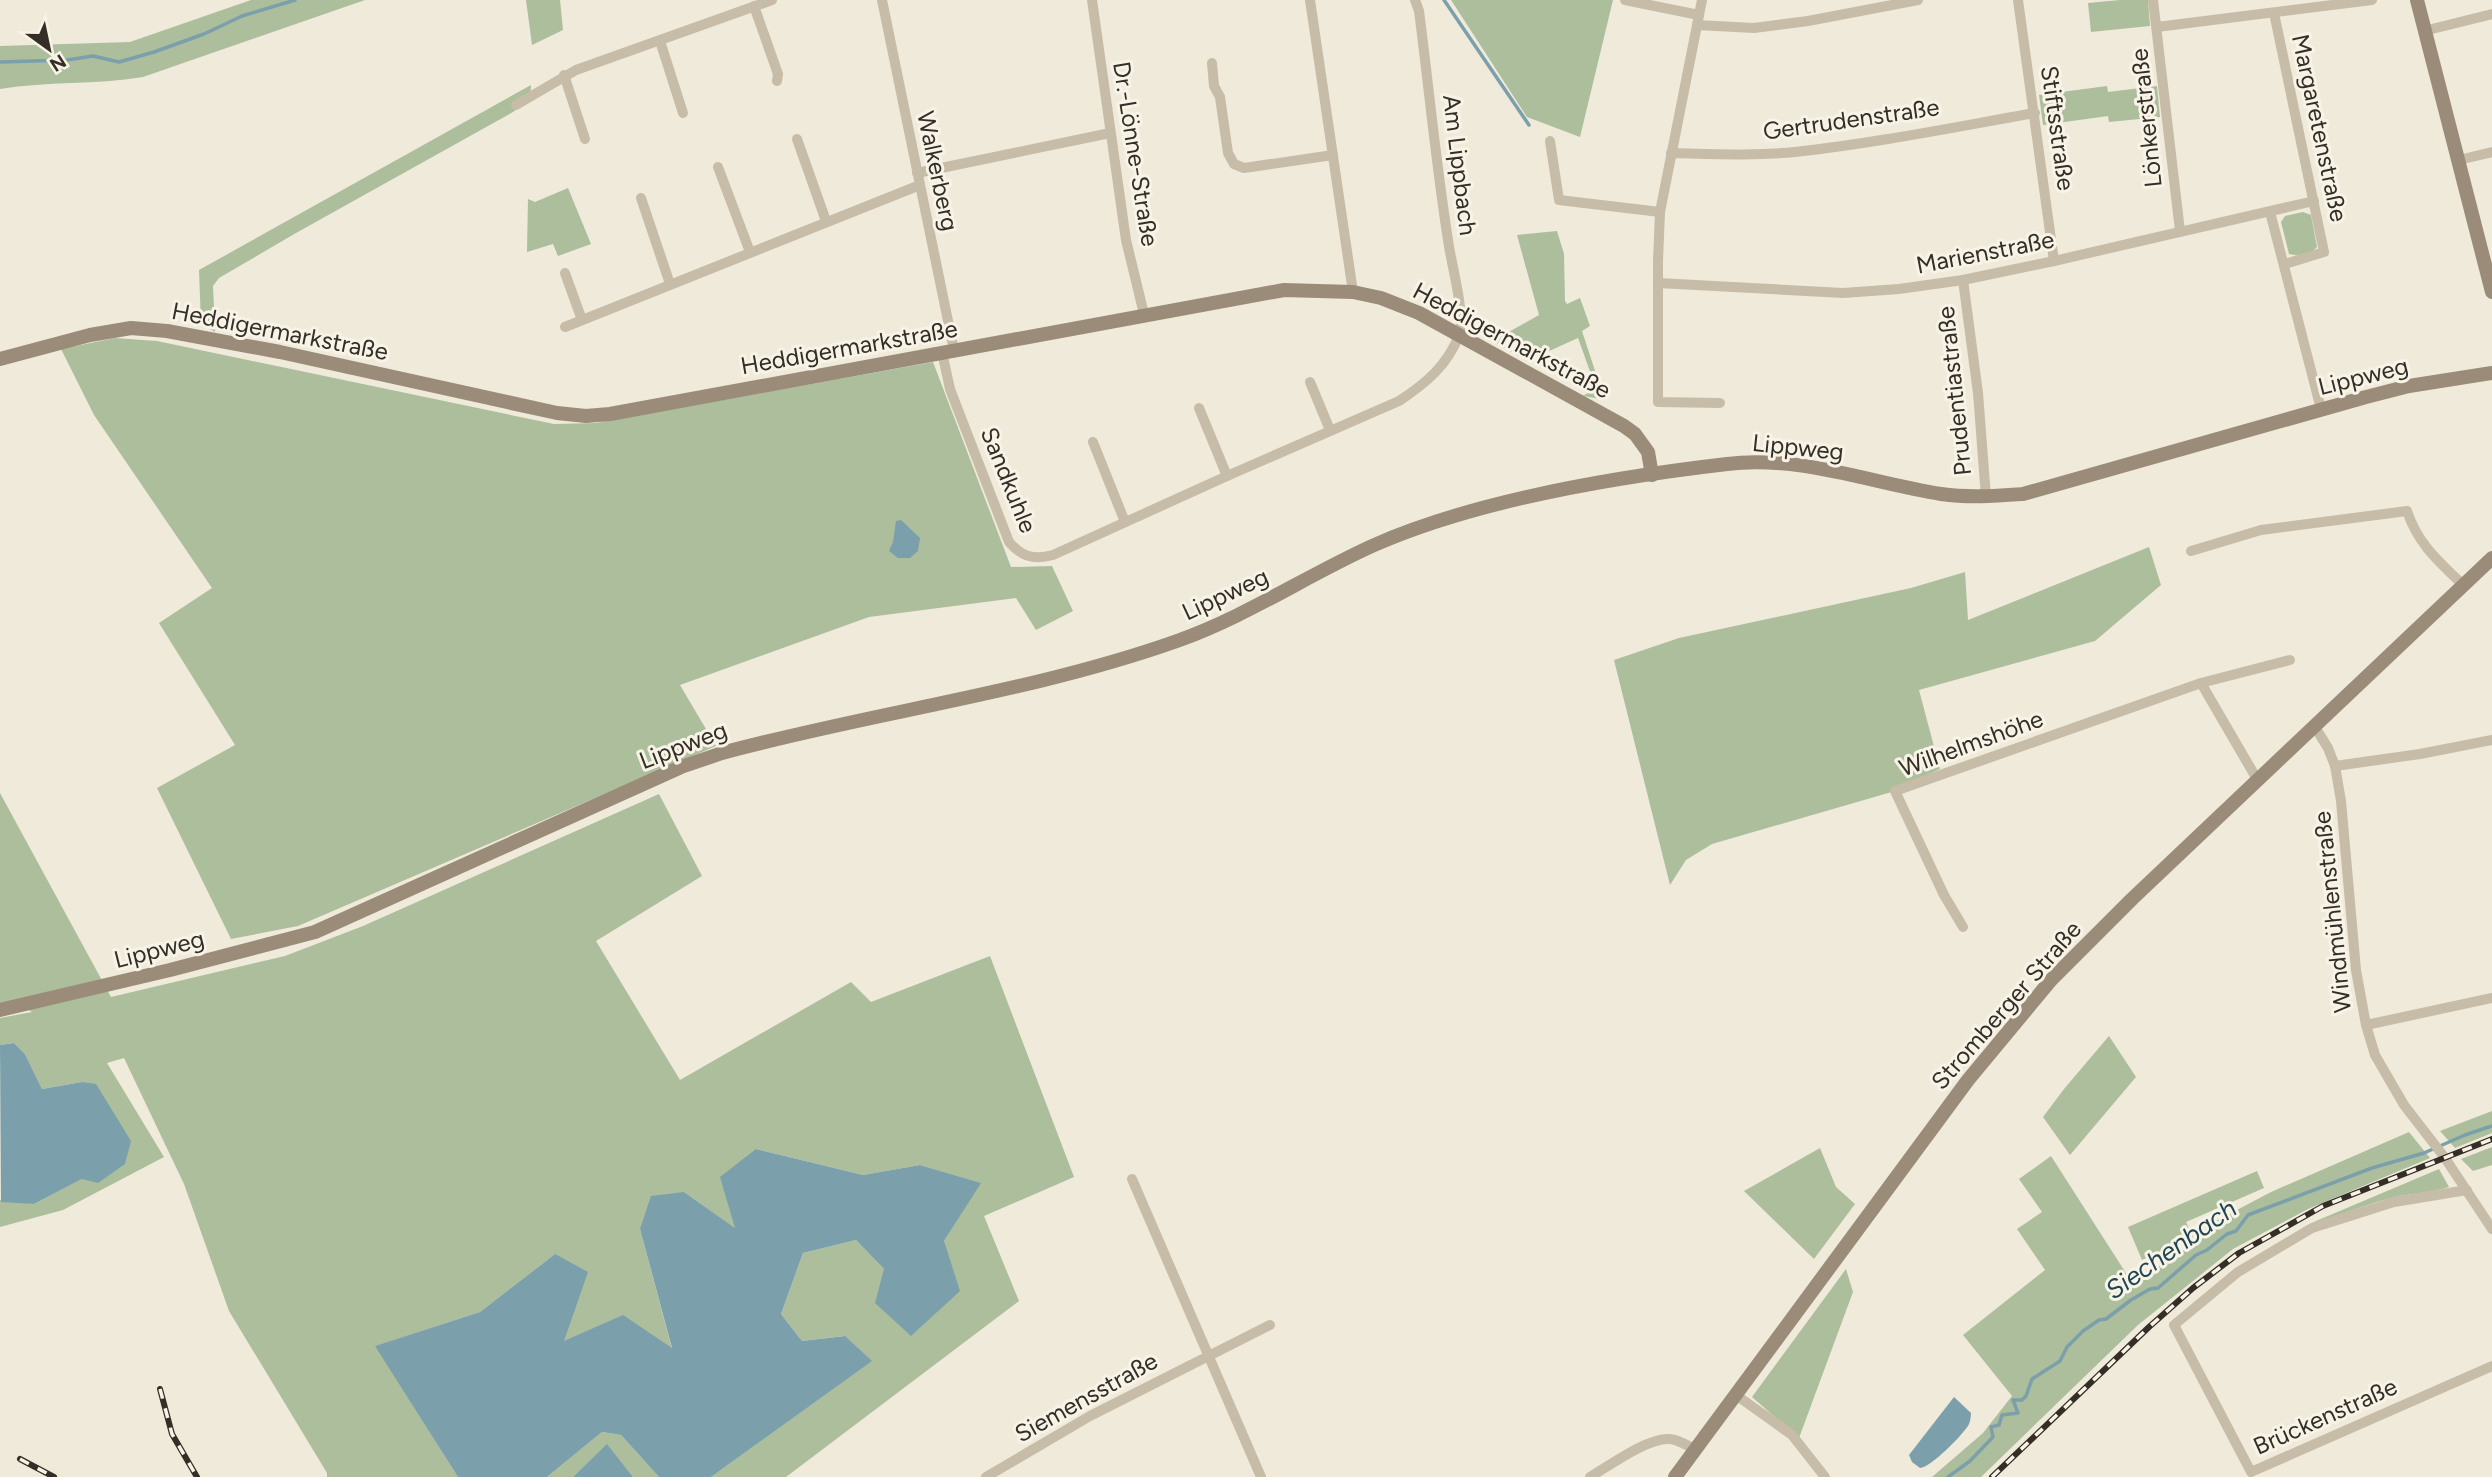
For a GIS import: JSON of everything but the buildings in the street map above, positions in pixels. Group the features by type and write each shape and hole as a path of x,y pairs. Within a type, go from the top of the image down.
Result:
{"street":[{"path":"516,105 564,75 772,0"},
{"name":"Walkerberg","path":"882,0 917,173 948,351"},
{"name":"Dr.-Lönne-Straße","path":"1092,0 1126,240 1144,314"},
{"path":"1310,0 1353,292"},
{"name":"Am Lippbach","path":"1415,0 1419,11 1448,241 1462,321 1459,335"},
{"path":"1625,0 1698,20 1754,29 1918,0"},
{"path":"1702,0 1660,212 1658,402 1720,403"},
{"name":"Stiftsstraße","path":"2018,0 2054,261"},
{"name":"Lönkerstraße","path":"2153,0 2180,231"},
{"path":"2157,27 2371,0"},
{"path":"2417,0 2492,292"},
{"path":"754,6 778,74 777,81"},
{"name":"Margaretenstraße","path":"2274,13 2324,252 2285,264"},
{"path":"2424,31 2492,14"},
{"path":"660,41 683,113"},
{"path":"1212,63 1228,153 1234,164 1244,168 1334,155"},
{"path":"564,75 585,139"},
{"name":"Gertrudenstraße","path":"1671,153 1734,155 1793,152 1859,144 2035,113"},
{"path":"917,173 1110,133"},
{"path":"797,139 825,221"},
{"path":"1549,141 1559,200 1660,212"},
{"path":"2459,160 2492,152"},
{"path":"718,167 750,252"},
{"path":"565,327 919,185"},
{"path":"640,198 670,284"},
{"name":"Marienstraße","path":"1658,284 1843,293 1899,289 1963,280 2054,261 2314,201"},
{"path":"2270,212 2321,409"},
{"path":"565,273 582,320"},
{"name":"Prudentiastraße","path":"1963,280 1978,393 1986,497"},
{"name":"Heddigermarkstraße","path":"0,359 90,335 131,328 167,331 280,352 557,413 586,416 610,414 1284,290 1353,292 1419,313 1624,426 1635,434 1648,452 1652,475"},
{"name":"Sandkuhle","path":"948,351 950,389 1009,542 1017,552 1041,558 1399,401 1431,379 1444,363 1459,335"},
{"name":"Lippweg","path":"0,1010 315,932 681,767 722,752 1088,669 1179,641 1233,617 1371,546 1408,532 1513,501 1732,463 1788,463 1942,494 1986,497 2022,494 2409,386 2492,373"},
{"path":"1310,382 1331,430"},
{"path":"1199,408 1227,475"},
{"path":"1093,442 1125,522"},
{"path":"2191,551 2261,530 2407,511 2412,527 2433,557 2462,584"},
{"name":"Stromberger Straße","path":"1675,1477 1968,1080 2058,973 2132,899 2492,558"},
{"name":"Wilhelmshöhe","path":"1964,926 1944,895 1895,791 2201,683 2290,660"},
{"path":"2201,683 2258,781"},
{"name":"Windmühlenstraße","path":"2315,727 2335,766 2341,801 2351,934 2366,1025 2375,1055 2389,1082 2492,1229"},
{"path":"2335,766 2492,740"},
{"path":"2366,1025 2492,998"},
{"path":"1132,1179 1261,1477"},
{"name":"Brückenstraße","path":"2467,1190 2394,1202 2312,1228 2238,1272 2174,1325 2251,1472 2492,1366"},
{"name":"Siemensstraße","path":"986,1477 1090,1416 1270,1325"},
{"path":"1736,1395 1792,1435 1825,1477"},
{"path":"1590,1477 1654,1441 1668,1439 1695,1450"}],"green space":[{"path":"251,0 365,0 143,77 0,89 0,46 130,42"},
{"path":"526,0 560,0 563,30 532,45"},
{"path":"1451,0 1613,0 1580,137 1527,117"},
{"path":"2148,0 2150,26 2091,32 2088,3"},
{"path":"531,85 530,100 513,112 219,278 213,286 215,332 201,324 199,270"},
{"path":"2107,86 2108,92 2157,86 2160,117 2109,122 2108,116 2043,125 2039,95"},
{"path":"568,188 591,244 558,256 553,244 527,252 528,199 535,202"},
{"path":"2303,212 2311,215 2317,247 2304,254 2289,254 2281,222 2285,216"},
{"path":"1557,231 1564,254 1565,301 1567,304 1580,298 1590,326 1582,331 1598,380 1607,394 1606,400 1583,396 1596,388 1578,338 1527,361 1493,341 1539,315 1517,235"},
{"path":"115,338 157,341 554,424 596,423 933,362 1011,567 1052,566 1073,611 1036,630 1016,598 869,617 680,685 716,746 298,926 231,939 157,788 235,745 159,623 212,588 94,415 61,349"},
{"path":"2149,547 2161,585 2095,641 1919,690 1940,769 1895,791 1712,844 1686,860 1670,885 1614,660 1679,638 1911,588 1965,572 1968,620"},
{"path":"0,793 111,997 285,956 363,926 659,794 702,876 596,941 680,1080 851,982 871,1002 990,956 1074,1177 984,1216 1019,1301 786,1477 711,1477 871,1361 844,1336 802,1341 781,1314 803,1253 856,1240 884,1269 944,1241 980,1183 920,1165 863,1175 756,1149 736,1229 684,1192 640,1229 672,1349 563,1341 555,1254 480,1312 376,1346 458,1477 327,1477 229,1311 184,1184 124,1058 107,1063 164,1157 63,1210 0,1227 0,1200 34,1204 82,1179 82,1082 42,1089 25,1054 14,1043 0,1045 0,1018 32,1012 17,1002 0,1005"},
{"path":"2109,1036 2136,1077 2070,1155 2043,1117"},
{"path":"2492,1111 2492,1133 2455,1148 2440,1131"},
{"path":"2409,1132 2430,1158 2308,1209 2233,1249 2138,1325 1981,1477 1932,1477 1983,1433 2012,1396 1963,1335 2045,1270 2017,1229 2042,1212 2019,1179 2051,1156 2131,1281 2177,1256 2214,1222 2271,1192"},
{"path":"2492,1147 2492,1165 2473,1171 2461,1159"},
{"path":"1820,1148 1836,1187 1855,1204 1814,1259 1744,1191"},
{"path":"2439,1169 2449,1187 2398,1196 2360,1207 2271,1247 2316,1221"},
{"path":"2257,1171 2264,1188 2186,1222 2193,1237 2142,1260 2128,1227"},
{"path":"1846,1269 1853,1292 1799,1438 1752,1397"},
{"path":"602,1432 621,1435 659,1477 633,1477 607,1445 573,1477 547,1477"}],"water":[{"path":"901,520 920,538 918,551 910,558 898,558 889,551 896,521"},
{"path":"14,1043 25,1054 42,1089 82,1082 96,1084 131,1141 125,1164 98,1183 82,1179 34,1204 1,1202 0,1045"},
{"path":"756,1149 863,1175 920,1165 981,1183 944,1241 960,1291 911,1336 875,1303 884,1269 856,1240 803,1253 781,1314 802,1341 845,1336 872,1361 711,1477 659,1477 621,1435 602,1432 547,1477 458,1477 375,1346 480,1312 555,1254 588,1272 564,1341 623,1315 672,1348 640,1229 651,1196 684,1192 735,1228 720,1177"},
{"path":"1954,1397 1971,1413 1969,1424 1946,1450 1931,1463 1920,1468 1912,1462 1909,1455"},
{"path":"607,1444 633,1477 573,1477"}],"waterway":[{"path":"0,62 67,60 93,56 119,62 204,34 242,16 295,0"},
{"path":"1444,0 1529,125"},
{"name":"Siechenbach","path":"1948,1477 1970,1461 1993,1437 1991,1427 1999,1425 2002,1415 2018,1413 2013,1400 2022,1400 2032,1379 2060,1361 2067,1347 2083,1331 2150,1289 2158,1288 2196,1255 2236,1231 2248,1215 2492,1126"}],"railway":[{"path":"1992,1477 2149,1327 2193,1288 2239,1253 2323,1206 2492,1139"},
{"path":"160,1389 172,1434 197,1477"},
{"path":"20,1459 54,1477"}]}
